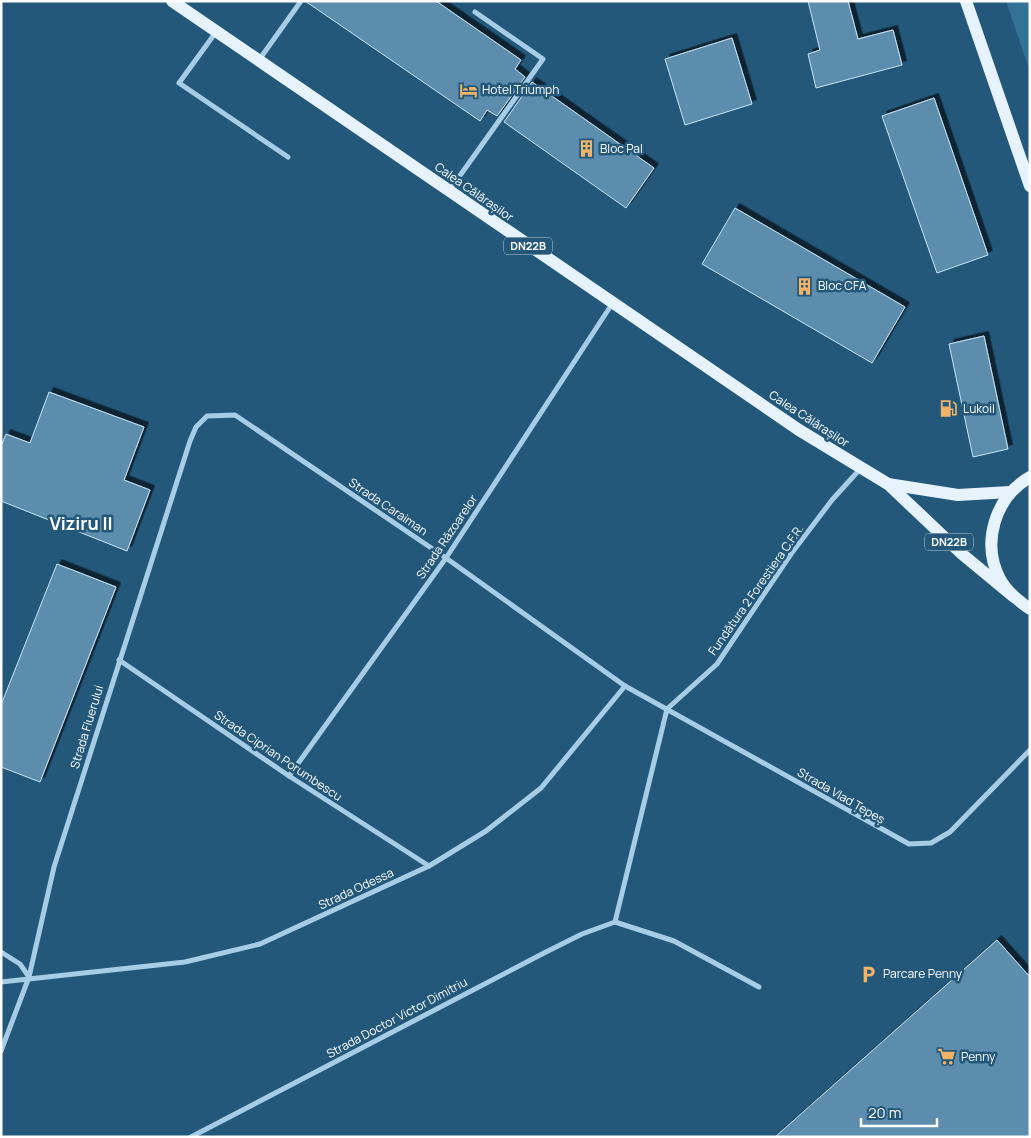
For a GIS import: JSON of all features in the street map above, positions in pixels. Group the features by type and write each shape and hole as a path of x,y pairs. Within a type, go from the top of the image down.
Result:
{"main road":[{"name":"Calea Călărașilor","path":"172,1 799,430 888,484 962,554 1014,597"},
{"path":"966,1 1030,186"},
{"name":"DN22B","path":"1029,477 1010,492 998,512 992,534 992,557 1000,579 1014,597 1030,609"},
{"name":"Calea Călărașilor","path":"888,484 958,495 1010,492"}],"street":[{"path":"259,61 301,1"},
{"path":"448,191 543,58 475,12"},
{"path":"216,31 179,83 288,157"},
{"name":"Strada Răzoarelor","path":"289,776 446,558 613,304"},
{"name":"Strada Caraiman","path":"207,416 235,415 446,558 625,686"},
{"name":"Strada Fluerului","path":"1,1051 29,977 54,867 190,441 196,428 207,416"},
{"name":"Fundătura 2 Forestiera C.F.R.","path":"667,709 718,664 791,554 832,500 861,468"},
{"name":"Strada Ciprian Porumbescu","path":"119,660 289,776 428,866"},
{"name":"Strada Vlad Țepeș","path":"625,686 909,844 931,843 950,832 1030,750"},
{"name":"Strada Odessa","path":"1,982 29,977 186,962 260,944 428,866 486,832 541,788 625,686"},
{"path":"667,709 615,922 674,941 759,987"},
{"name":"Strada Doctor Victor Dimitriu","path":"191,1137 544,953 582,934 615,922"},
{"path":"1,952 20,964 29,977"}],"shaded area":[{"path":"1006,1 1030,1 1030,72"}],"building":[{"name":"Hotel Triumph","path":"305,1 436,1 521,60 515,69 525,77 497,116 487,110 480,121"},
{"path":"808,1 848,1 858,39 893,30 902,65 816,88 808,54 820,50"},
{"path":"732,38 752,104 685,125 665,59"},
{"name":"Bloc Pal","path":"532,82 654,168 626,208 504,122"},
{"path":"934,98 988,255 937,273 882,116"},
{"name":"Bloc CFA","path":"735,208 905,307 872,363 702,264"},
{"path":"984,336 1008,449 973,457 949,344"},
{"path":"49,392 144,427 124,480 150,490 127,551 1,501 1,446 6,434 30,443"},
{"path":"57,564 116,587 40,782 1,767 1,705"},
{"name":"Penny","path":"997,940 1030,977 1030,1137 775,1137"}],"place":[{"name":"Hotel Triumph","path":"468,90"},
{"name":"Bloc Pal","path":"586,149"},
{"name":"Bloc CFA","path":"804,286"},
{"name":"Lukoil","path":"949,409"},
{"name":"Parcare Penny","path":"869,974"},
{"name":"Penny","path":"947,1057"}],"district":[{"name":"Viziru II","path":"81,524"}]}
